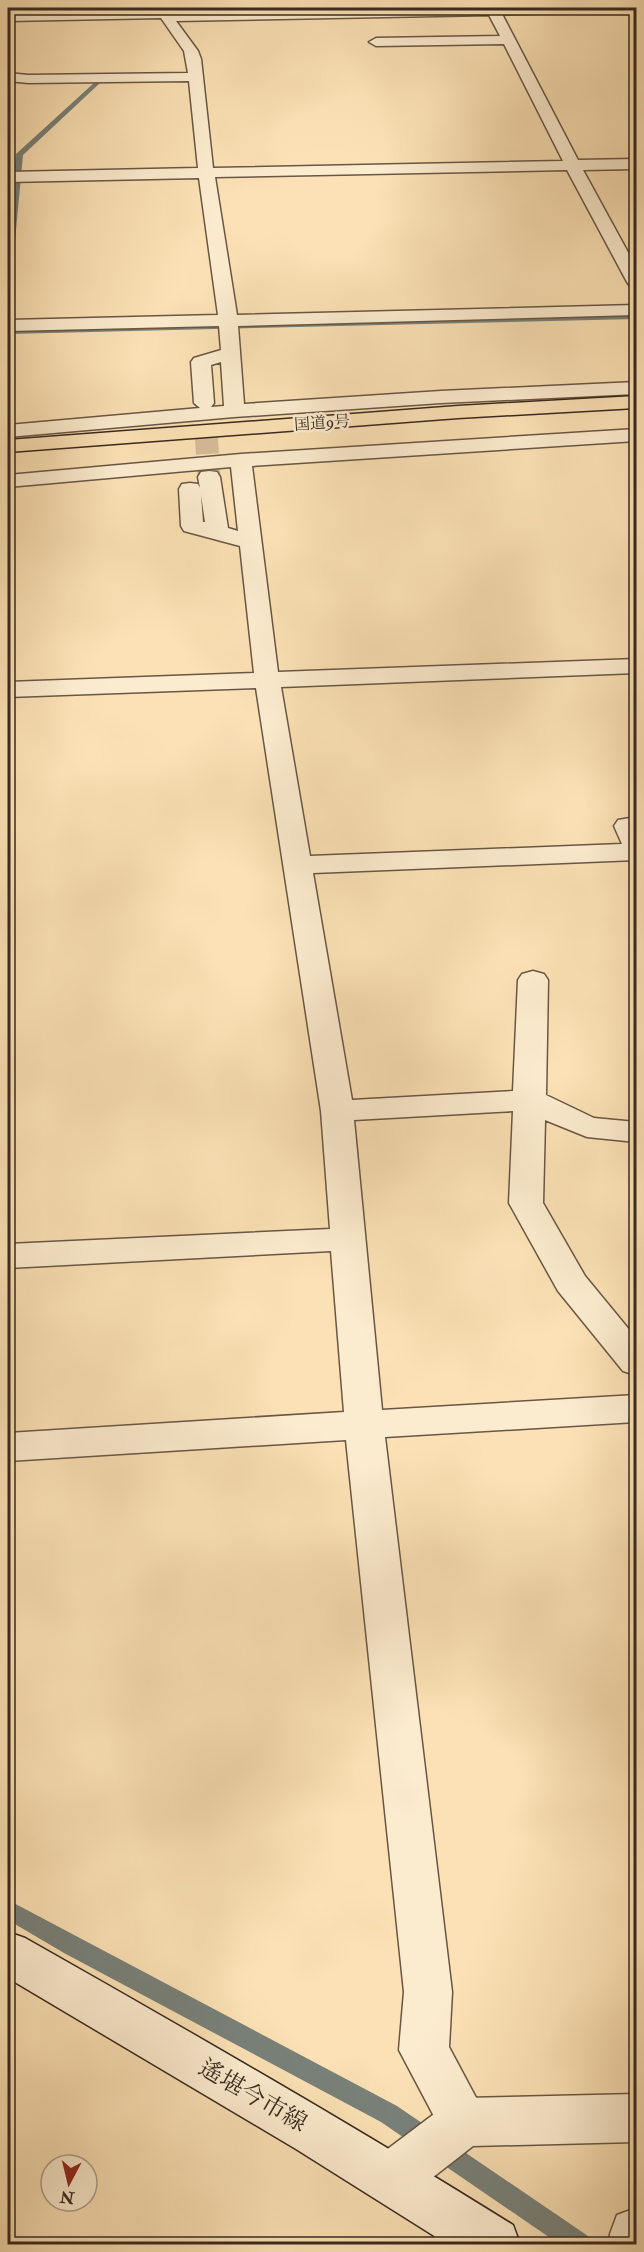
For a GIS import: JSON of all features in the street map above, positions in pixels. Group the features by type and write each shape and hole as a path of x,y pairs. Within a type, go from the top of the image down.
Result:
{"highway":[{"name":"国道9号","path":"8,444 458,412 636,402"},
{"name":"国道9号","path":"8,458 553,424 636,421"},
{"path":"8,469 293,441"}],"street":[{"path":"8,17 636,8"},
{"path":"493,9 573,166 636,282"},
{"path":"164,13 191,51 228,320 234,411"},
{"path":"376,42 508,40"},
{"path":"8,77 28,79 195,77"},
{"path":"14,91 28,79"},
{"path":"8,177 636,164"},
{"path":"8,326 636,310"},
{"path":"178,368 231,353"},
{"path":"201,362 204,403"},
{"path":"8,431 234,411 636,388"},
{"path":"458,412 503,394"},
{"path":"511,442 553,424"},
{"path":"8,444 41,428"},
{"path":"8,482 241,460 636,435"},
{"path":"241,460 267,680 337,1111 365,1427 428,1992 424,2050 464,2122"},
{"path":"209,477 218,532"},
{"path":"190,489 192,526 251,542"},
{"path":"8,690 636,666"},
{"path":"636,825 628,826 636,844"},
{"path":"298,865 636,852"},
{"path":"533,980 526,1203 571,1283 636,1362"},
{"path":"337,1111 529,1100 587,1127 636,1132"},
{"path":"8,1256 349,1239"},
{"path":"8,1447 365,1427 636,1408"},
{"name":"遙堪今市線","path":"8,1953 256,2096 494,2244"},
{"path":"391,2178 464,2122 636,2118"},
{"path":"635,2244 636,2234"}],"waterway":[{"path":"8,273 20,154 97,83"},
{"path":"8,332 636,316"},
{"path":"8,1909 72,1946 389,2114 579,2244"}],"tunnel":[{"path":"204,403 206,433"},
{"path":"206,431 209,477"}]}
